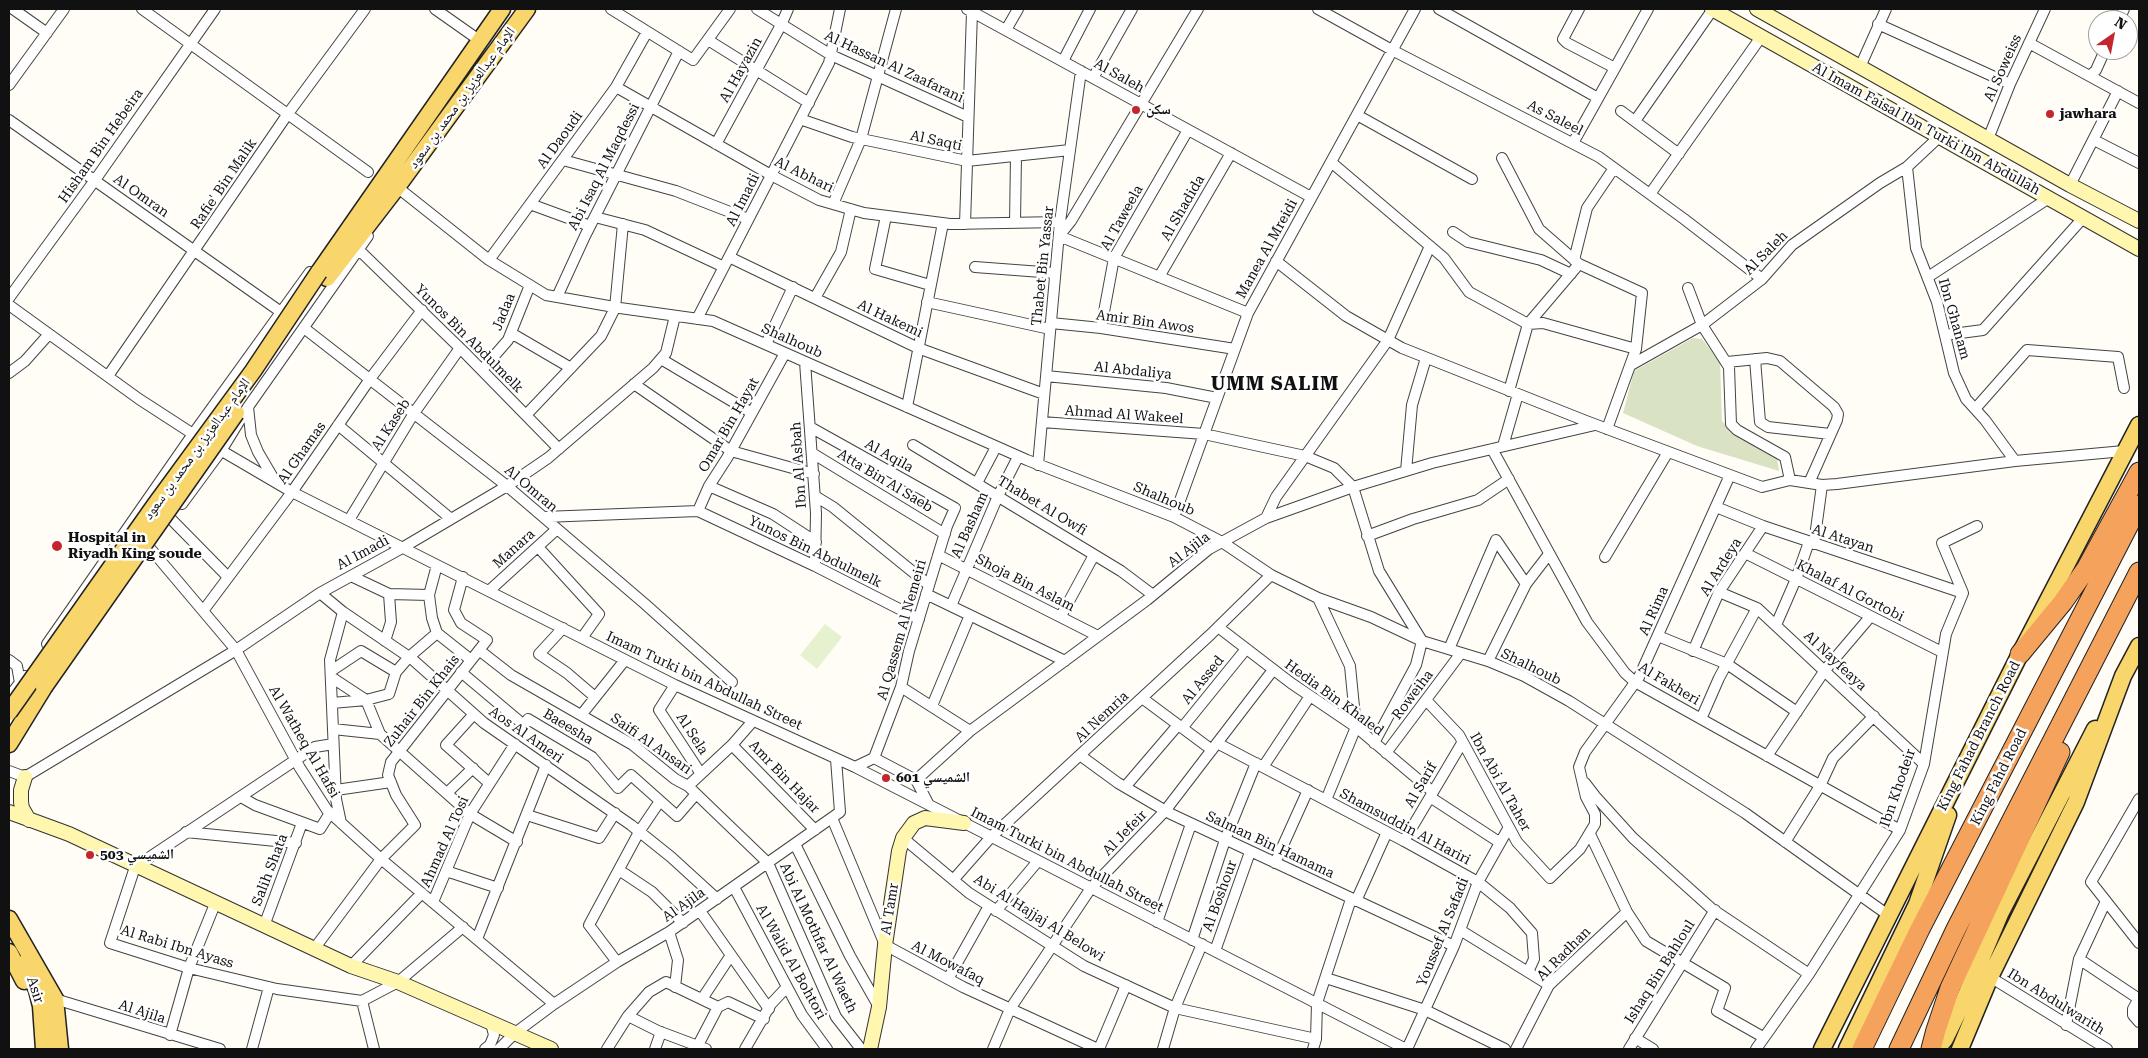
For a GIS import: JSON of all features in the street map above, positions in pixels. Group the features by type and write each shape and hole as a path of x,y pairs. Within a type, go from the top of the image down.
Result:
{"highway":[{"path":"2020,654 2063,602 2086,569 2139,472"},
{"name":"King Fahd Road","path":"1862,1049 1920,929 2139,506"},
{"path":"1899,1049 1956,929 2139,572"},
{"path":"1931,1049 1950,988 2033,812 2139,576"}],"main road":[{"name":"الإمام عبدالعزيز بن محمد بن سعود","path":"9,746 44,687 262,376 323,275 374,177 502,9"},
{"name":"الإمام عبدالعزيز بن محمد بن سعود","path":"9,712 323,275 397,187 527,9"},
{"name":"Al Imam Faisal Ibn Turki Ibn Abdullah","path":"1713,9 2139,249"},
{"name":"Al Imam Faisal Ibn Turki Ibn Abdullah","path":"1760,10 2070,185 2139,221"},
{"name":"King Fahad Branch Road","path":"1822,1049 2020,654 2139,425"},
{"path":"1937,1049 1945,1039 1963,1002 2001,912 2139,646"},
{"path":"1960,1049 1990,977 2076,802 2123,676"},
{"path":"1848,1049 1917,904 1968,758"},
{"path":"25,777 20,790 21,802 22,808 30,820"},
{"path":"9,812 69,834 135,867 351,966 398,982 515,1033 544,1048"},
{"name":"Al Tamr","path":"870,1049 878,1007 899,851 903,838 914,822 925,818 964,823"},
{"path":"9,919 55,999 60,1049"},
{"name":"Asir","path":"9,936 27,966 37,990 43,1022 44,1049"},
{"path":"9,952 27,988 33,1008 37,1049"}],"street":[{"path":"13,9 47,33"},
{"path":"9,85 64,9"},
{"path":"142,9 374,177"},
{"name":"Hisham Bin Hebeira","path":"9,298 95,180 215,9"},
{"name":"Rafie' Bin Malik","path":"108,376 287,115 365,9"},
{"path":"435,9 479,40"},
{"path":"610,9 693,60 730,9"},
{"name":"Al Hassan Al Zaafarani","path":"757,9 831,54 968,116"},
{"name":"Al Hayazin","path":"716,144 788,9"},
{"name":"Al Imadi","path":"697,318 829,64 840,9"},
{"path":"833,204 861,139 896,9"},
{"path":"1006,30 1018,9"},
{"path":"1063,61 1090,9"},
{"path":"1093,78 1132,9"},
{"path":"1198,9 1071,221 1059,236 1248,313"},
{"name":"As Saleel","path":"1318,9 1392,50 1599,157 1762,279"},
{"name":"Manea Al Mreidi","path":"1174,517 1248,313 1415,9"},
{"path":"1439,9 1598,98"},
{"path":"1579,9 1563,39 1567,43 1615,68"},
{"path":"1573,143 1648,9"},
{"path":"1635,121 1713,9"},
{"path":"1860,67 1886,9"},
{"name":"Al Soweiss","path":"1988,139 2010,84 2045,9"},
{"path":"965,224 969,10"},
{"name":"Al Saleh","path":"969,10 1311,197"},
{"path":"1878,24 2010,84"},
{"name":"Al Daoudi","path":"489,260 616,87 647,32"},
{"path":"1650,194 1761,36"},
{"path":"708,40 809,102"},
{"path":"2029,43 2139,101"},
{"name":"Abi Isaq Al Maqdessi","path":"557,297 650,106 680,51"},
{"path":"2090,76 2096,70 2100,60"},
{"name":"Thabet Bin Yassar","path":"1038,464 1060,222 1081,71"},
{"name":"Al Abhari","path":"616,87 771,175 819,200 886,216 943,223 1060,222"},
{"path":"2070,185 2118,91"},
{"path":"1621,110 1679,154"},
{"path":"1357,115 1472,179"},
{"name":"Al Saqti","path":"800,119 861,139 967,161 1070,150"},
{"name":"Al Omran","path":"9,120 281,312"},
{"name":"Al Taweela","path":"1101,328 1114,258 1188,130"},
{"name":"Al Saleh","path":"1631,365 1702,325 1762,279 1792,245 1880,183 1907,167 1939,137"},
{"path":"2094,140 2139,163"},
{"name":"Al Shadida","path":"1159,277 1231,153"},
{"path":"1015,223 1016,156"},
{"path":"1502,158 1539,229 1577,262 1642,293 1636,349 1607,429"},
{"path":"563,160 615,176 676,191 748,219"},
{"path":"1331,162 1444,258 1470,292 1528,324 1543,323 1636,349"},
{"name":"Ibn Ghanam","path":"1907,167 1916,248 1937,302 1954,373 1966,399 1986,420 2015,461"},
{"path":"1503,446 1528,324 1571,274 1577,262 1587,208 1614,168"},
{"name":"الإمام عبدالعزيز بن محمد بن سعود","path":"9,697 193,434 336,235 374,177"},
{"name":"الإمام عبدالعزيز بن محمد بن سعود","path":"149,547 222,451 248,407 360,250 397,187"},
{"name":"Shalhoub","path":"397,187 489,260 546,295 615,308 714,321 1018,457 1174,517 1222,542 1271,575 1318,598 1371,617 1422,641 1488,661 1524,676 1569,701 1745,813 1888,915"},
{"path":"1928,277 2049,198"},
{"path":"530,204 592,222 623,224 645,230 724,267"},
{"path":"815,298 841,252 851,209"},
{"path":"886,216 875,269 930,285"},
{"path":"1945,335 1983,330 2083,218"},
{"path":"907,407 943,223"},
{"path":"526,415 601,336 615,308 623,224"},
{"path":"1453,232 1468,242 1541,260 1571,274"},
{"path":"1266,518 1276,497 1388,340 1430,246"},
{"name":"Yunos Bin Abdulmelk","path":"360,250 559,449"},
{"name":"Al Hakemi","path":"729,257 918,348 1044,394"},
{"path":"1276,261 1346,316 1402,348 1596,425 1762,486 1790,480 1822,484 2015,461 2124,451"},
{"path":"976,267 1055,273"},
{"name":"Jadaa","path":"482,370 508,340 530,285"},
{"path":"766,344 792,287"},
{"path":"1688,288 1702,325 1727,362 1731,424 1737,430 1785,457 1790,480"},
{"name":"Amir Bin Awos","path":"927,302 1050,326 1101,328 1235,349"},
{"name":"Imam Turki bin Abdullah Street","path":"9,305 193,434 292,492 490,590 675,685 856,767 1407,1049"},
{"name":"Al Ghamas","path":"203,611 292,492 370,379 422,310"},
{"name":"Al Imadi","path":"25,777 236,650 320,593 402,548 506,486 559,449 661,359 666,352 675,316"},
{"name":"Al Omran","path":"304,328 544,517 732,682"},
{"path":"511,333 571,368"},
{"path":"9,373 25,361 49,334"},
{"name":"Al Kaseb","path":"349,520 383,462 460,348"},
{"path":"1976,409 2026,350 2118,357 2124,388"},
{"name":"Omar Bin Hayat","path":"698,511 709,486 731,451 785,353"},
{"path":"1406,471 1412,405 1426,358"},
{"path":"1727,362 1774,358 1834,407 1838,414 1809,483"},
{"path":"661,359 752,412"},
{"path":"1756,359 1760,422 1768,427 1830,434"},
{"name":"Ibn Al Asbah","path":"805,362 814,474 815,566"},
{"name":"Al Abdaliya","path":"1046,376 1166,388 1217,398"},
{"path":"634,384 731,451 814,474"},
{"path":"248,407 251,436 275,482"},
{"name":"Ahmad Al Wakeel","path":"1042,422 1204,434 1305,456 1334,468 1353,487"},
{"path":"338,425 450,518"},
{"name":"Al Ajila","path":"916,780 970,731 1153,595 1209,548 1266,518 1353,487 1432,463 1596,425"},
{"name":"Al Aqila","path":"810,427 955,508"},
{"name":"Thabet Al Owfi","path":"913,445 1094,554 1153,595"},
{"path":"977,483 996,447"},
{"name":"Al Fakheri","path":"1492,449 1596,636 1625,673 1635,682 1900,830"},
{"path":"1605,557 1668,452"},
{"name":"Atta Bin Al Saeb","path":"812,453 945,534"},
{"name":"Al Basham","path":"950,606 998,496 1018,457"},
{"name":"Al Rima","path":"1550,878 1580,849 1595,824 1595,814 1586,797 1579,766 1585,752 1635,682 1658,636 1730,475"},
{"path":"1367,536 1413,519 1478,500 1508,479"},
{"path":"1776,625 1812,543 1822,484"},
{"path":"709,486 773,514 816,542"},
{"path":"1353,487 1379,571 1422,641 1416,664 1374,743"},
{"path":"815,496 833,508 928,590 950,606 1065,660"},
{"name":"Al Atayan","path":"1716,507 1763,526 1963,593"},
{"name":"Al Qassem Al Nemeiri","path":"874,758 901,687 909,651 938,554 955,508"},
{"path":"544,517 698,511"},
{"name":"Yunos Bin Abdulmelk","path":"698,511 815,566 919,619"},
{"path":"173,515 228,577"},
{"name":"Al Ardeya","path":"1693,651 1719,592 1763,526"},
{"path":"1963,593 1942,543 1977,526"},
{"name":"Manara","path":"490,590 557,529"},
{"path":"1449,649 1496,540 1526,584"},
{"path":"9,746 149,547"},
{"name":"Al Watheq Al Hafsi","path":"149,547 236,650 296,761 330,813 381,859 554,1004"},
{"path":"538,547 599,614 582,638"},
{"name":"Khalaf Al Gortobi","path":"1745,553 1942,652"},
{"name":"Shoja Bin Aslam","path":"938,554 1098,636"},
{"path":"1060,616 1094,554"},
{"path":"1488,661 1526,584 1549,554"},
{"path":"437,565 429,595 432,618 437,633 471,660"},
{"name":"Al Nemria","path":"954,879 991,837 1081,756 1271,575"},
{"path":"352,576 389,594 429,595"},
{"name":"Zuhair Bin Khais","path":"391,782 388,775 391,762 487,640 461,623 454,610 463,577"},
{"name":"Al Nayfeaya","path":"1719,592 1757,608 1924,764"},
{"name":"Aos Al Ameri","path":"320,593 409,657 474,714 671,856 717,899"},
{"name":"Ibn Khodeir","path":"1756,1049 1809,974 1900,830 1924,764 1946,634 1963,593"},
{"path":"385,640 391,622 389,594"},
{"path":"1318,598 1350,666 1356,727 1326,800"},
{"path":"1701,719 1727,664 1757,608"},
{"path":"341,823 336,790 330,660 344,612"},
{"path":"932,706 970,615"},
{"path":"1767,756 1825,670 1870,617"},
{"name":"Hedia Bin Khaled","path":"1218,627 1273,670 1356,727 1432,794 1499,842"},
{"path":"562,628 540,654 567,673 595,697"},
{"path":"332,703 366,700 389,694 396,672 409,657 437,633"},
{"path":"1658,636 1727,664 1797,712"},
{"name":"Al Assed","path":"1125,787 1246,649"},
{"name":"Saifi Al Ansari","path":"479,650 511,675 582,714 633,745 674,779 688,786 768,863"},
{"path":"331,674 361,651 396,672"},
{"name":"Roweiha","path":"1386,753 1462,653"},
{"path":"9,660 17,666 20,683"},
{"path":"582,714 625,660"},
{"name":"Al Jefeir","path":"993,1049 1010,1009 1091,888 1165,811 1273,670"},
{"name":"Baeesha","path":"461,672 524,725 528,719 592,757 618,788 631,774 677,816 696,794"},
{"path":"331,674 366,700 380,734 470,814 517,842"},
{"name":"Al Sela","path":"675,685 659,710 701,774"},
{"path":"901,687 970,731"},
{"path":"1163,1049 1197,942 1225,840 1260,765 1310,696"},
{"name":"Shamsuddin Al Hariri","path":"1142,698 1180,726 1214,746 1260,765 1404,840 1478,882 1510,908 1532,933 1534,959 1528,972"},
{"name":"Ibn Abi Al Taher","path":"1426,700 1458,735 1517,842 1550,878"},
{"path":"474,714 446,745 489,783"},
{"path":"1785,842 1820,786 1833,758 1874,716"},
{"path":"688,786 732,745 753,721"},
{"path":"333,730 380,734"},
{"name":"Al Sarif","path":"1404,840 1462,743"},
{"path":"135,867 315,747 333,744"},
{"name":"Ahmad Al Tosi","path":"433,902 470,814 515,744"},
{"name":"Amr Bin Hajar","path":"732,745 815,830"},
{"name":"Salman Bin Hamama","path":"1081,756 1125,787 1165,811 1454,946"},
{"path":"856,767 874,758 916,780 930,806"},
{"path":"836,759 840,812 832,818 885,945"},
{"path":"478,940 546,766"},
{"path":"447,793 473,768"},
{"path":"9,771 25,777"},
{"path":"1582,777 1595,796 1633,838 1715,910 1809,974"},
{"path":"314,949 381,859 415,825 396,795 391,782 336,790"},
{"path":"1275,863 1308,790"},
{"path":"240,797 255,806 320,829 330,813"},
{"path":"2139,799 2091,882 2139,943"},
{"path":"617,962 589,925 639,832 660,801"},
{"path":"527,815 599,838 615,814"},
{"name":"Al Ajila","path":"499,1049 515,1033 554,1004 617,962 683,923 832,818"},
{"name":"Salih Shata","path":"264,926 302,823"},
{"path":"1157,922 1191,824"},
{"name":"Youssef Al Safadi","path":"1407,1049 1454,946 1478,882 1509,827"},
{"path":"186,832 296,843"},
{"path":"1314,1044 1317,1003 1354,900 1387,832"},
{"path":"1590,834 1627,912 1646,941 1725,988 1717,1011 1763,1037"},
{"name":"Abi Al Hajjaj Al Belowi","path":"903,838 969,893 1084,966 1175,1008 1314,1044"},
{"name":"Abi Al Mothfar Al Waeth","path":"795,844 850,956 878,1007"},
{"name":"Al Boshour","path":"1215,951 1250,852"},
{"path":"948,979 993,908 1038,861"},
{"name":"Abi Al Mothfar Al Waeth","path":"768,863 836,1017 861,1049"},
{"name":"Al Rabi Ibn Ayass","path":"135,867 110,943 189,968 268,987 362,1000"},
{"path":"619,870 652,892 683,923"},
{"path":"446,871 498,888"},
{"name":"Al Walid Al Bohtori","path":"734,887 802,1015 827,1049"},
{"name":"Ahmad Al Tosi","path":"351,966 422,893"},
{"path":"2066,1025 2079,958 2106,901"},
{"path":"170,1035 189,968 215,904"},
{"path":"700,910 731,955 766,1014"},
{"name":"Ishaq Bin Bahloul","path":"1629,1049 1715,910"},
{"name":"Al Radhan","path":"1516,1049 1549,985 1627,912"},
{"path":"374,1049 362,1000 398,982 463,928"},
{"path":"1460,930 1549,985"},
{"path":"669,932 678,960 675,986"},
{"name":"Al Mowafaq","path":"885,945 948,979 1099,1049"},
{"path":"702,999 731,955"},
{"path":"2079,958 2139,998 2133,1009 2133,1015 2139,1022"},
{"name":"Ibn Abdulwarith","path":"1990,977 2107,1049"},
{"path":"1326,978 1425,1010 1505,1049"},
{"path":"607,1049 628,1016 649,992 666,982 718,1007"},
{"path":"1099,1049 1126,985"},
{"path":"252,1049 268,987"},
{"path":"746,1049 766,1014 787,987"},
{"name":"Al Ajila","path":"55,999 220,1049"},
{"path":"628,1016 700,1048 718,1007 728,1002 766,1014"},
{"path":"485,1049 490,1045 494,1035 491,1023"},
{"path":"655,1049 662,1032"},
{"path":"1635,1038 1653,1049"}],"green space":[{"path":"1693,338 1702,339 1720,362 1722,421 1733,433 1777,458 1779,471 1697,446 1623,413 1634,371"},
{"path":"825,624 842,637 817,669 800,655"}],"place":[{"name":"سكن","path":"1136,110"},
{"name":"jawhara","path":"2050,114"},
{"name":"Hospital in Riyadh King soude","path":"57,546"},
{"name":"الشميسي 601","path":"886,778"},
{"name":"الشميسي 503","path":"90,855"}],"district":[{"name":"UMM SALIM","path":"1275,384"}]}
